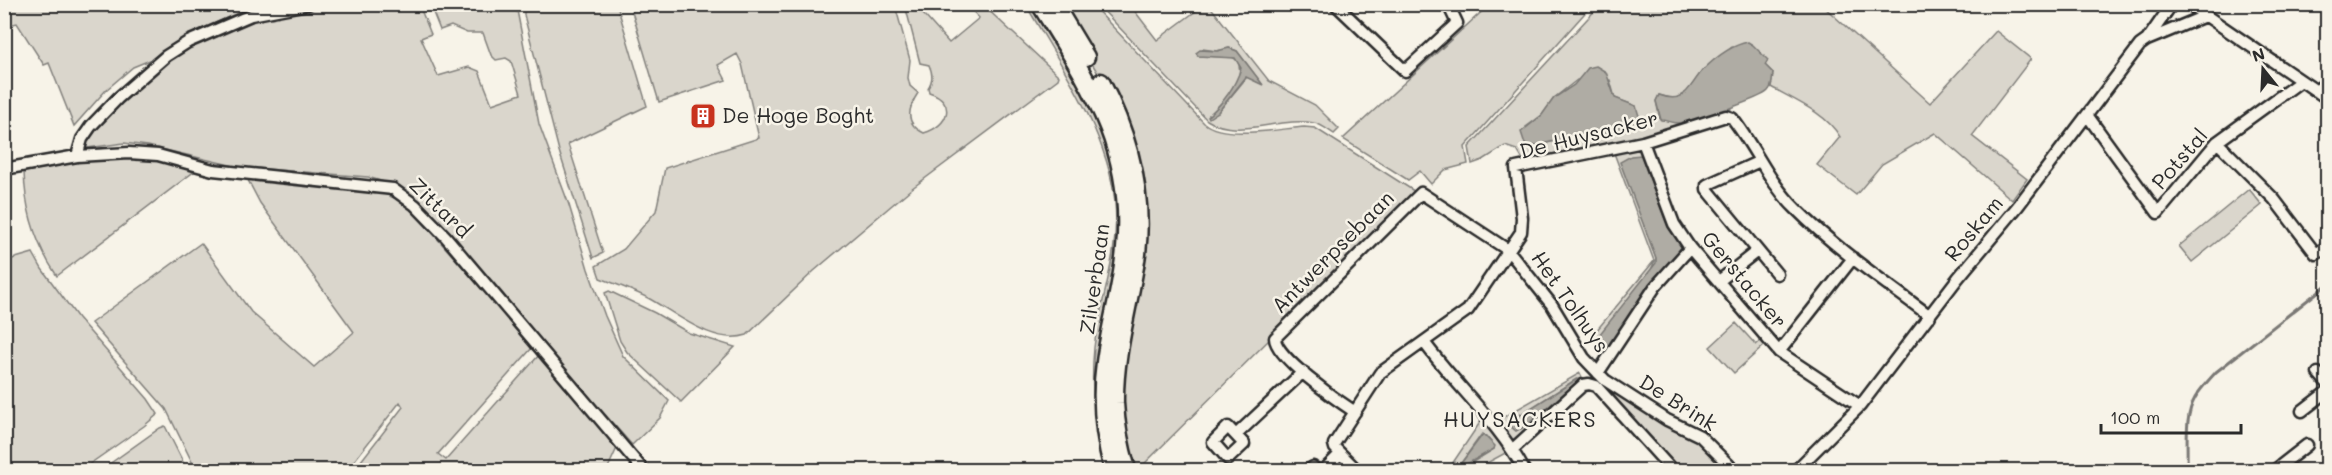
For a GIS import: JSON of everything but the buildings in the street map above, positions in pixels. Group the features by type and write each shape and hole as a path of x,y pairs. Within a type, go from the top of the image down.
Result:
{"main road":[{"name":"Zilverbaan","path":"1040,4 1088,81 1102,110 1122,177 1126,207 1125,249 1105,363 1103,408 1113,471"},
{"name":"Zilverbaan","path":"1054,4 1112,104 1125,136 1134,172 1138,198 1137,253 1117,364 1115,403 1121,448 1127,471"}],"street":[{"path":"77,156 82,139 91,126 118,98 166,56 188,42 251,15 308,4"},
{"path":"1335,4 1405,71 1457,23 1448,4"},
{"name":"Roskam","path":"1796,471 1860,406 1958,278 2018,206 2140,45 2147,40 2172,4"},
{"path":"2189,4 2328,99"},
{"path":"2147,40 2205,16"},
{"name":"Potstal","path":"2087,115 2158,213 2217,142 2301,81"},
{"path":"2316,91 2328,81"},
{"name":"De Huysacker","path":"1340,454 1334,444 1380,373 1468,310 1521,232 1522,218 1516,168 1643,142 1726,116 1734,121 1795,208 1853,258 1930,316"},
{"name":"Gerstacker","path":"1643,142 1674,224 1690,248 1779,352 1860,406"},
{"path":"2217,142 2274,199 2316,254 2328,246"},
{"name":"Zittard","path":"4,169 77,156 129,153 158,155 213,170 393,189 415,205 446,237 643,471"},
{"path":"1760,161 1707,185 1707,189 1777,274"},
{"name":"Het Tolhuys","path":"1421,193 1508,250 1552,305 1576,346 1598,373"},
{"name":"Antwerpsebaan","path":"1355,411 1321,390 1278,348 1275,338 1421,193"},
{"path":"1598,373 1655,287 1690,248"},
{"path":"1719,281 1757,251"},
{"path":"1779,352 1853,258"},
{"path":"1424,342 1444,370 1513,448 1524,471"},
{"path":"1236,435 1303,372"},
{"name":"De Brink","path":"1598,373 1611,385 1667,420 1706,440 1734,471"},
{"path":"2318,373 2328,384"},
{"name":"De Brink","path":"1513,448 1583,386 1591,384 1596,386 1672,471"},
{"path":"2302,411 2328,391"},
{"path":"2275,471 2307,445"},
{"path":"1324,471 1340,454 1357,471"},
{"path":"1309,471 1313,467 1316,471"}],"shaded area":[{"path":"5,4 254,4 254,8 185,37 150,60 133,67 106,90 74,126 49,63 44,65 17,23 5,26"},
{"path":"326,4 419,5 431,34 421,38 438,76 469,67 479,71 492,104 521,94 511,61 506,58 496,60 491,55 483,33 467,33 451,26 440,30 430,5 516,5 539,124 569,205 605,316 623,356 669,401 660,418 632,445 427,213 400,187 368,177 239,167 148,146 124,143 80,149 92,126 181,49 252,17"},
{"path":"524,5 617,5 647,106 568,144 603,253 593,258 559,151 524,15"},
{"path":"630,5 895,5 910,60 908,78 910,86 918,93 910,110 911,120 913,125 924,133 939,125 944,119 946,107 944,101 929,92 928,88 932,80 931,71 929,65 920,63 905,5 915,5 949,43 979,18 967,5 983,5 1059,76 911,189 814,271 747,335 721,336 695,326 642,295 600,278 596,266 624,249 656,211 665,168 759,138 742,64 737,54 718,65 726,80 659,102"},
{"path":"1026,5 1036,5 1085,82 1120,181 1110,470 1103,470 1102,466 1095,422 1093,378 1094,348 1115,240 1115,203 1111,177 1081,100"},
{"path":"1057,5 1092,5 1204,123 1213,128 1238,132 1315,128 1417,193 1138,470 1130,470 1119,416 1135,277 1111,95"},
{"path":"1098,5 1130,5 1157,40 1204,5 1209,5 1269,81 1315,105 1339,129 1334,134 1317,124 1301,122 1232,128 1219,126 1207,120","holes":["1229,48 1237,51 1262,84 1247,77 1218,112 1208,116 1232,90 1239,75 1239,67 1237,60 1232,57 1198,56 1203,49 1217,51"]},
{"path":"1489,5 1592,5 1465,147 1468,164 1445,170 1431,184 1420,171 1408,180 1343,139"},
{"path":"1600,5 1822,5 1930,103 1996,31 2031,59 1972,136 2027,179 2012,200 1935,133 1882,164 1856,195 1817,165 1840,137 1834,128 1809,108 1771,87 1773,73 1765,65 1767,62 1732,47 1702,71 1687,92 1674,99 1659,95 1656,101 1660,119 1679,123 1730,107 1731,109 1727,111 1674,131 1524,162 1517,150 1505,146 1472,164 1469,147","holes":["1577,80 1610,80 1615,98 1636,106 1618,132 1568,138 1539,145 1526,127 1542,115 1554,98"]},
{"path":"1748,42 1768,60 1765,65 1773,73 1772,85 1768,91 1740,104 1697,119 1679,123 1661,120 1656,101 1659,95 1675,98 1681,96 1686,93 1703,70 1718,57 1735,46"},
{"path":"1229,48 1237,51 1263,85 1246,77 1218,112 1209,118 1208,116 1232,88 1241,68 1235,58 1198,56 1196,53 1200,50 1217,51"},
{"path":"1596,66 1606,72 1615,98 1636,106 1639,116 1636,126 1600,135 1568,138 1533,146 1525,144 1521,132 1542,115 1554,98 1574,85 1588,68"},
{"path":"1640,147 1686,245 1605,354 1591,337 1654,261 1615,151","holes":["1643,157 1668,227 1680,242 1651,270 1656,258"]},
{"path":"1641,155 1668,227 1682,246 1611,344 1604,347 1598,342 1599,335 1656,263 1620,162 1631,156"},
{"path":"113,156 153,160 196,170 57,276 43,252 33,227 24,172"},
{"path":"248,180 377,191 397,199 411,209 531,344 532,348 438,454 446,460 540,354 616,441 617,448 607,470 354,470 403,407 400,402 347,470 196,470 166,409 91,323 201,243 251,312 314,367 354,332 260,203"},
{"path":"2249,189 2262,205 2192,262 2179,246"},
{"path":"33,253 78,318 148,399 158,414 81,470 5,470 5,261"},
{"path":"609,291 655,313 689,333 735,347 681,402 627,352 620,341 605,293"},
{"path":"1736,323 1756,345 1763,339 1766,344 1734,373 1710,347"},
{"path":"1580,373 1584,381 1519,440 1511,440 1495,422","holes":["1576,379 1578,380 1521,429 1512,420"]},
{"path":"1577,379 1578,381 1527,425 1516,431 1510,426 1509,422"},
{"path":"1616,392 1702,442 1729,470 1677,470 1611,396"},
{"path":"1483,418 1511,450 1474,470 1460,470 1494,449 1486,436 1481,435 1456,470 1448,470"},
{"path":"165,426 187,470 101,470 160,428"},
{"path":"1483,434 1495,446 1494,449 1456,470"}],"waterway":[{"path":"2185,470 2189,414 2199,391 2216,372 2328,284"}],"place":[{"name":"De Hoge Boght","path":"703,116"}],"district":[{"name":"HUYSACKERS","path":"1520,419"}]}
